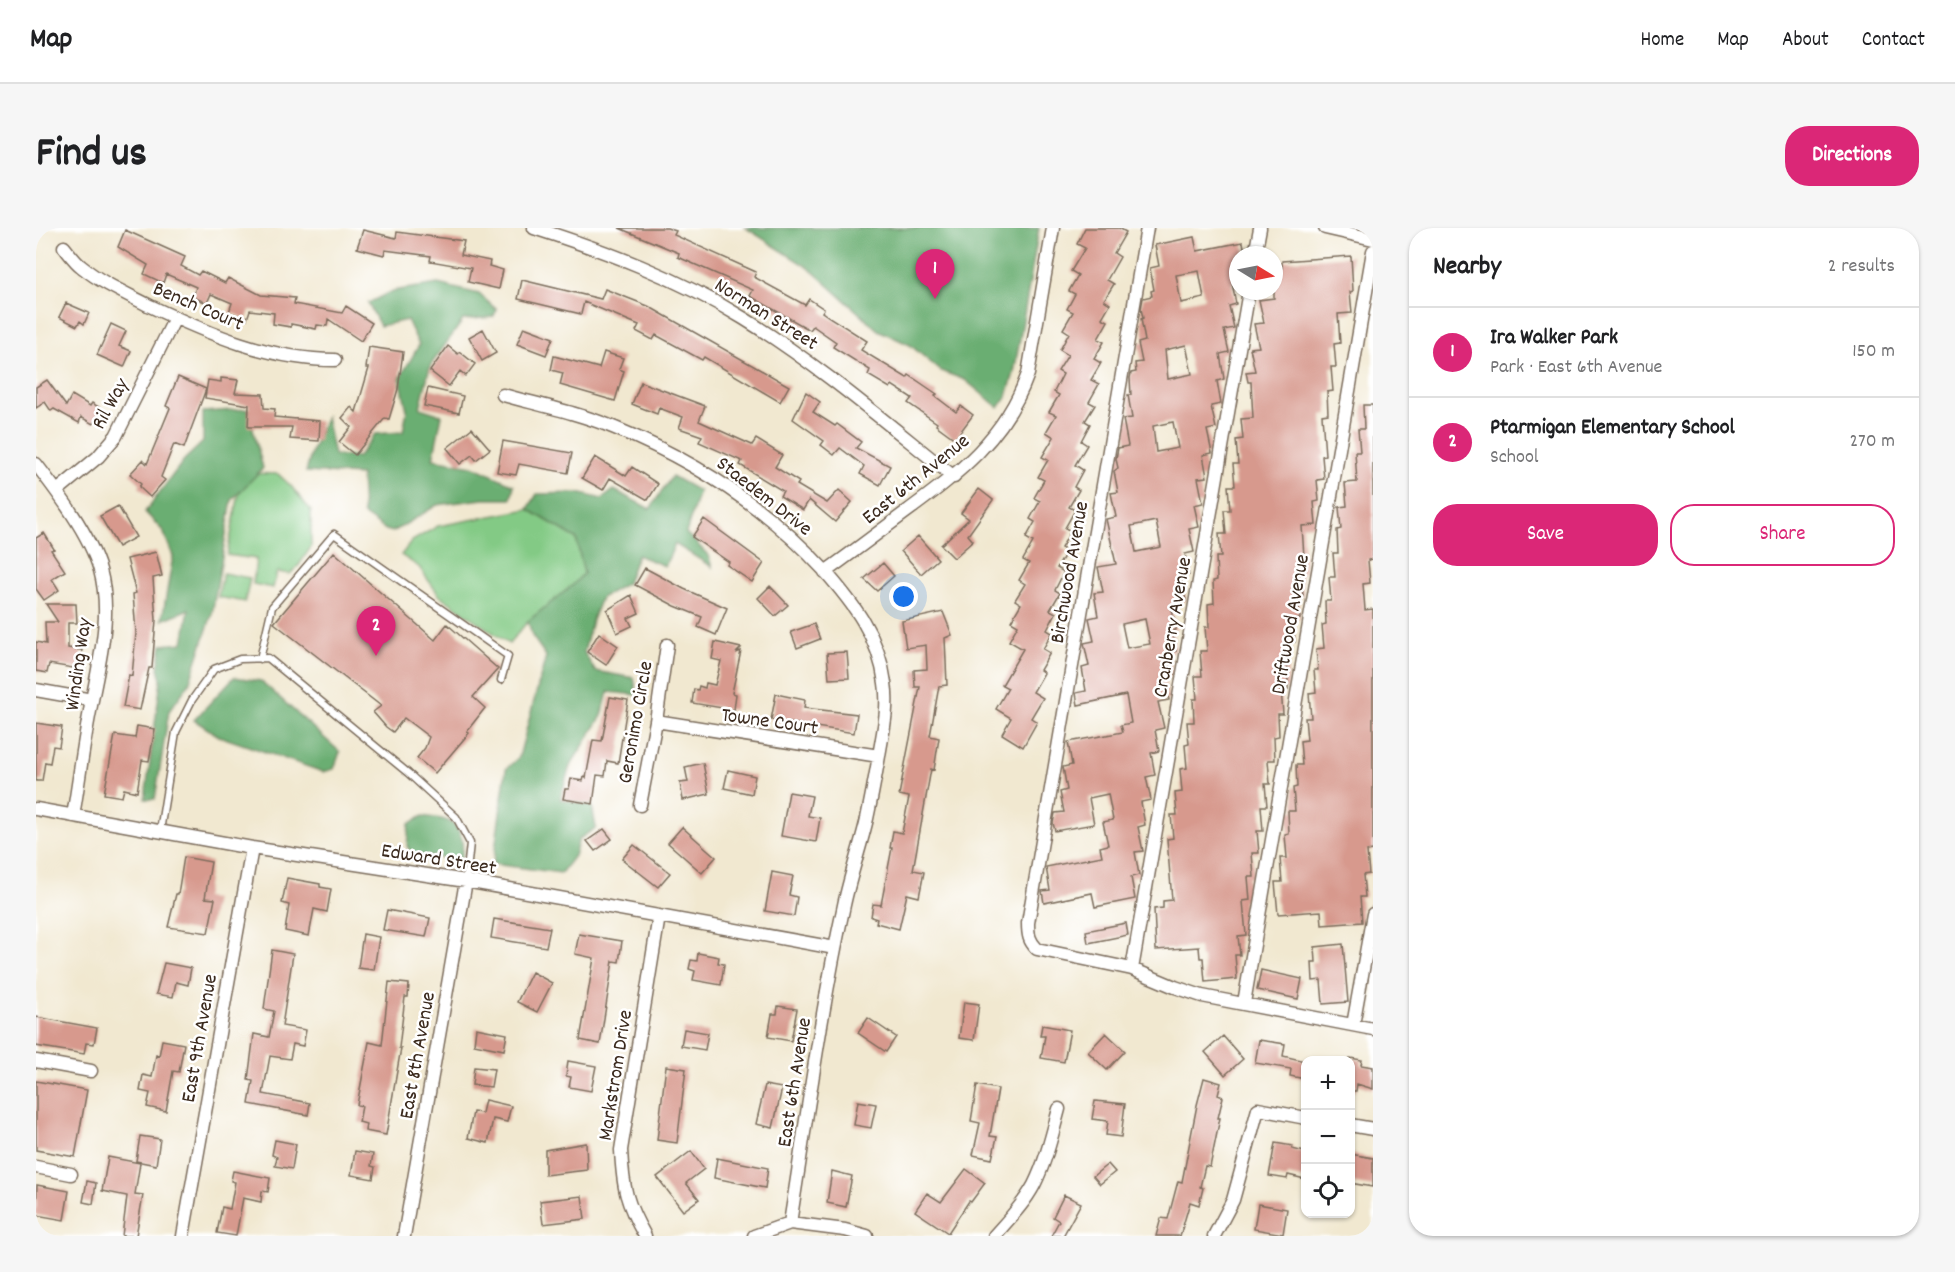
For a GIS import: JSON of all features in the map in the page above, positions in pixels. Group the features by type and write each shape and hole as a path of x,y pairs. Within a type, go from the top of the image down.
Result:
{"street":[{"name":"Norman Street","path":"534,228 640,266 742,317 818,368 954,477"},
{"name":"East 6th Avenue","path":"825,572 954,477 986,447 1007,420 1020,397 1028,374 1053,228"},
{"name":"Birchwood Avenue","path":"1132,969 1037,949 1030,942 1028,923 1147,228"},
{"path":"1257,246 1260,228"},
{"path":"1325,228 1373,239"},
{"name":"Bench Court","path":"64,247 80,266 108,285 175,318 247,346 292,357 335,360"},
{"name":"Driftwood Avenue","path":"1244,1003 1373,251"},
{"name":"Cranberry Avenue","path":"1132,969 1247,300"},
{"name":"Ril Way","path":"57,491 98,457 116,436 175,318"},
{"name":"Staedem Drive","path":"503,395 614,427 706,472 780,526 848,597 870,630 885,683 887,711 865,825 850,876 835,948"},
{"name":"Winding Way","path":"36,464 57,491 88,542 100,570 105,599 102,656 92,700 73,816"},
{"name":"Geronimo Circle","path":"640,805 667,645"},
{"path":"36,690 92,700"},
{"name":"Towne Court","path":"656,721 879,756"},
{"name":"Edward Street","path":"36,809 252,848 466,881 835,948"},
{"name":"East 9th Avenue","path":"183,1236 252,848"},
{"name":"East 8th Avenue","path":"404,1236 466,881"},
{"path":"1353,1026 1373,914"},
{"name":"Markstrom Drive","path":"645,1236 631,1211 622,1181 621,1150 658,916"},
{"name":"East 6th Avenue","path":"790,1223 835,948"},
{"path":"1132,969 1202,996 1373,1029"},
{"path":"36,1061 92,1071"},
{"path":"994,1236 1020,1207 1034,1185 1046,1156 1059,1109"},
{"path":"1214,1236 1233,1200 1258,1109 1301,1117"},
{"path":"1355,1126 1373,1129"},
{"path":"36,1167 71,1174"},
{"path":"754,1236 790,1223 845,1230 867,1236"}],"lane":[{"path":"260,659 272,607 334,534 508,656 501,680"},
{"path":"160,831 176,732 192,700 214,669 240,659 268,658 408,773 456,817 470,843 466,881"}],"green space":[{"path":"746,228 1039,228 1014,373 1007,396 999,408 965,380 941,371 910,345 878,330 809,268"},
{"path":"438,284 479,294 497,310 493,317 463,320 430,366 420,408 442,415 433,459 472,466 514,485 511,499 483,499 437,505 393,532 386,530 363,514 361,475 306,472 326,417 334,455 358,457 375,434 403,432 407,410 400,378 419,345 407,320 380,326 368,303 392,291"},
{"path":"248,409 263,468 232,500 212,614 189,684 169,711 155,799 145,799 161,679 158,668 162,645 183,643 189,609 162,620 173,556 163,531 145,512 184,460 203,442 203,412"},
{"path":"243,473 278,474 311,511 311,547 290,574 277,572 273,588 253,584 256,559 227,555"},
{"path":"672,476 699,491 686,533 708,555 712,567 675,544 665,566 637,555 627,583 601,598 592,620 584,652 595,671 634,678 637,695 608,692 602,716 570,766 560,799 592,806 596,828 579,839 574,856 561,873 493,864 506,769 519,757 546,656 532,636 528,621 573,585 584,573 576,538 528,509 537,494 578,493 602,499 614,490 650,509"},
{"path":"528,509 576,538 584,573 573,585 528,621 509,644 439,595 419,567 401,555 412,541 438,526"},
{"path":"223,573 250,578 245,602 218,597"},
{"path":"234,677 261,681 340,752 334,769 323,772 219,736 194,720"},
{"path":"423,816 446,820 457,828 462,838 460,860 412,854 407,846 409,824"}],"building":[{"path":"619,228 667,228 676,231 674,235 756,272 754,277 805,305 809,299 824,309 822,312 867,341 861,350 907,378 909,375 937,394 935,396 956,412 961,406 973,415 955,439 908,403 912,398 892,385 890,388 868,375 870,370 833,347 836,342 813,326 810,330 750,296 753,290 678,257 679,253"},
{"path":"1085,228 1119,228 1126,232 1114,253 1120,257 1107,280 1114,284 1104,300 1110,304 1102,318 1108,321 1098,339 1104,342 1094,359 1101,363 1091,380 1099,384 1089,402 1095,405 1085,421 1090,424 1081,441 1087,445 1075,465 1083,470 1074,487 1079,490 1069,507 1075,510 1065,528 1071,531 1061,548 1067,551 1057,568 1064,572 1055,590 1060,593 1050,610 1056,613 1047,630 1052,633 1043,649 1050,653 1040,670 1044,673 1033,692 1043,698 1031,718 1037,722 1023,747 1002,734 1011,718 996,709 1008,688 1002,685 1023,649 1009,641 1018,625 1011,621 1021,604 1015,600 1025,584 1019,580 1029,563 1023,560 1033,542 1026,538 1035,522 1030,519 1040,501 1034,498 1044,480 1038,477 1048,460 1042,457 1054,437 1046,432 1056,415 1049,412 1059,395 1054,392 1063,374 1058,371 1068,355 1060,350 1069,333 1063,329 1073,312 1067,309 1075,294 1069,291 1078,275 1071,271 1085,248 1077,244"},
{"path":"125,230 185,257 181,266 198,275 201,271 225,283 228,278 261,295 295,298 294,304 342,313 346,306 372,323 361,341 328,319 327,326 317,325 316,329 291,324 291,327 273,324 274,313 250,310 247,319 229,312 232,303 211,294 207,303 193,297 196,287 166,274 163,283 144,274 148,265 118,247"},
{"path":"363,230 396,238 397,232 464,241 461,255 490,261 489,266 503,270 499,289 468,282 471,268 430,261 431,256 385,250 384,255 357,248"},
{"path":"1194,237 1197,251 1243,242 1244,246 1229,246 1229,300 1235,300 1236,304 1229,306 1234,328 1224,330 1229,352 1220,354 1224,379 1217,381 1221,404 1211,406 1216,428 1207,430 1212,453 1203,455 1207,477 1198,478 1203,503 1194,505 1199,527 1189,529 1194,552 1185,554 1189,575 1181,576 1186,601 1171,604 1176,630 1172,631 1176,651 1169,652 1173,676 1164,678 1169,700 1158,702 1164,728 1155,730 1159,751 1151,753 1155,775 1146,777 1151,800 1141,802 1145,825 1138,827 1143,851 1135,852 1139,875 1131,877 1135,899 1095,907 1092,893 1044,903 1042,891 1050,890 1046,867 1102,856 1100,847 1108,845 1103,822 1113,820 1108,794 1089,798 1094,824 1055,831 1053,823 1055,813 1064,812 1060,792 1067,790 1063,767 1072,765 1068,742 1123,732 1121,725 1131,723 1126,695 1078,705 1076,693 1086,691 1082,668 1089,666 1084,643 1094,641 1089,618 1098,616 1094,593 1103,592 1098,567 1116,564 1106,519 1116,517 1111,493 1118,492 1114,471 1118,468 1116,459 1118,448 1128,446 1123,419 1132,418 1128,395 1131,395 1131,373 1136,372 1135,363 1142,362 1138,343 1145,341 1141,309 1143,298 1152,296 1151,291 1154,290 1150,268 1159,266 1155,245","holes":["1199,271 1204,298 1181,303 1176,275","1186,345 1192,374 1168,379 1165,350","1173,422 1178,448 1156,452 1153,426","1156,521 1161,547 1136,552 1131,526","1145,619 1150,644 1127,648 1122,624"]},
{"path":"1351,256 1352,313 1338,314 1340,343 1334,344 1336,367 1331,367 1333,391 1327,392 1328,414 1322,415 1324,479 1317,480 1319,501 1314,502 1316,525 1302,526 1305,573 1301,573 1303,596 1298,596 1300,619 1293,620 1295,642 1287,642 1288,689 1281,689 1283,714 1278,714 1279,736 1274,737 1275,760 1268,760 1270,784 1265,784 1267,806 1261,806 1263,831 1257,831 1259,853 1252,853 1254,877 1248,877 1250,900 1243,901 1246,935 1238,936 1240,955 1235,955 1237,979 1205,982 1203,958 1200,958 1199,947 1156,950 1154,909 1163,908 1163,901 1172,900 1167,839 1173,838 1171,815 1177,815 1175,793 1182,792 1180,769 1187,768 1185,745 1189,744 1187,722 1194,722 1193,699 1197,699 1195,676 1202,676 1200,651 1207,651 1205,627 1209,627 1208,604 1214,603 1213,581 1217,580 1216,557 1221,557 1219,534 1226,534 1224,510 1230,510 1228,486 1235,486 1233,464 1238,464 1236,440 1243,439 1241,419 1253,418 1251,382 1248,382 1246,372 1255,371 1250,348 1259,347 1254,324 1264,323 1259,300 1283,300 1283,261"},
{"path":"522,280 601,299 605,289 648,306 789,386 780,402 704,357 702,360 656,335 653,340 636,331 639,325 584,302 581,314 518,299"},
{"path":"66,303 89,313 84,324 80,321 77,326 59,317"},
{"path":"111,324 126,331 119,346 131,351 124,367 97,355"},
{"path":"524,327 553,338 546,355 517,344"},
{"path":"483,329 496,353 482,361 469,337"},
{"path":"448,346 475,364 466,376 460,371 449,386 430,371"},
{"path":"369,347 403,352 398,389 389,419 385,418 355,455 339,442 351,427 342,418 351,407 356,412 369,368 366,368"},
{"path":"604,352 623,358 619,369 624,371 615,401 560,385 563,373 551,370 554,356 599,368"},
{"path":"178,377 206,389 184,448 174,444 161,477 165,480 150,497 130,474 143,460 147,464 170,408 166,406"},
{"path":"221,378 238,380 235,393 263,394 264,408 275,409 274,417 320,421 319,441 290,439 292,427 248,427 249,405 205,398 208,380 221,382"},
{"path":"47,380 66,406 72,395 90,406 92,403 102,409 93,424 81,417 79,423 54,409 51,411 45,402 36,408 36,387"},
{"path":"641,382 705,406 699,421 752,445 756,439 782,455 775,467 799,482 797,485 827,503 839,490 852,502 835,522 809,500 803,510 780,496 783,491 740,465 742,461 699,442 702,436 679,428 683,417 659,408 657,414 632,404"},
{"path":"428,388 463,396 459,413 424,406"},
{"path":"806,392 820,402 813,412 835,426 837,424 861,442 856,448 890,466 880,485 860,474 864,466 840,448 834,455 821,445 824,441 793,419"},
{"path":"1363,405 1373,405 1373,559 1368,560 1370,583 1363,584 1365,610 1373,609 1373,850 1367,851 1369,874 1363,875 1365,897 1360,897 1362,922 1322,925 1321,911 1278,914 1275,882 1282,882 1280,858 1287,858 1285,835 1289,834 1288,811 1295,811 1293,788 1297,787 1296,765 1302,765 1300,741 1307,740 1305,718 1311,718 1309,693 1316,692 1314,670 1318,670 1316,649 1324,648 1322,625 1326,624 1325,601 1331,601 1329,577 1335,577 1333,553 1338,553 1337,530 1341,529 1339,507 1347,506 1345,483 1357,482 1355,452 1360,452 1358,429 1364,429"},
{"path":"472,428 490,449 476,460 472,455 460,464 447,448"},
{"path":"503,441 572,453 568,473 519,464 516,475 497,472"},
{"path":"595,457 626,476 632,467 658,484 648,500 610,478 603,490 582,478"},
{"path":"979,489 993,500 968,535 973,541 954,558 941,545 969,519 961,513"},
{"path":"118,506 136,537 118,547 100,516"},
{"path":"704,519 764,563 752,582 727,565 729,562 692,537"},
{"path":"44,533 54,549 51,550 65,571 52,579 59,590 44,600 36,589 36,538"},
{"path":"918,536 938,559 921,574 901,551"},
{"path":"156,552 162,576 153,578 156,620 152,668 149,668 140,710 123,707 129,675 132,676 136,633 133,594 136,593 127,559"},
{"path":"334,552 435,640 447,624 498,669 473,697 485,708 467,731 469,733 435,773 417,758 425,748 429,737 404,718 393,732 386,727 373,712 381,706 274,623"},
{"path":"883,563 894,576 877,591 864,579"},
{"path":"645,568 727,608 716,635 698,627 702,617 635,585"},
{"path":"770,586 788,605 775,616 758,598"},
{"path":"631,595 639,613 628,618 632,626 617,633 607,610"},
{"path":"46,604 76,604 77,623 68,623 68,648 82,650 79,669 49,664 47,673 36,671 36,642 46,644 45,622 58,622"},
{"path":"943,612 952,635 945,638 947,685 939,686 930,736 939,738 934,770 931,769 913,870 924,872 919,897 907,894 899,929 876,923 877,919 871,917 873,904 881,905 893,831 902,833 909,797 899,795 920,687 915,687 914,670 927,669 926,645 906,648 902,621"},
{"path":"814,624 820,639 797,648 791,632"},
{"path":"599,633 618,646 606,665 587,652"},
{"path":"715,642 741,648 736,653 741,651 732,693 736,694 734,710 692,703 694,689 698,690 699,686 705,688 706,683 715,685 721,661 712,659"},
{"path":"847,652 849,678 829,679 827,653"},
{"path":"776,694 805,700 804,708 857,714 854,733 771,720"},
{"path":"610,697 628,700 618,763 607,761 605,776 597,775 593,804 563,799 565,789 569,789 571,779 583,781 584,777 586,778 593,740 602,741"},
{"path":"36,723 62,727 59,747 53,746 50,763 45,762 42,781 36,781"},
{"path":"137,726 155,729 149,761 142,760 137,792 124,789 122,797 104,794 115,735 135,738"},
{"path":"703,763 709,794 683,800 680,783 688,782 685,767"},
{"path":"728,770 755,776 752,794 724,788"},
{"path":"789,792 812,796 808,816 820,818 816,842 781,836"},
{"path":"682,827 716,857 702,873 668,843"},
{"path":"604,829 612,839 595,851 587,841"},
{"path":"634,845 670,873 658,887 622,859"},
{"path":"184,857 211,862 205,898 215,899 208,933 168,927 176,894 178,894"},
{"path":"772,872 793,876 789,895 797,897 794,916 765,911"},
{"path":"287,878 320,884 320,887 331,889 327,912 314,909 309,936 285,931 289,905 282,903"},
{"path":"387,910 430,918 426,937 383,930"},
{"path":"494,919 550,928 546,947 491,938"},
{"path":"1126,923 1128,935 1088,943 1086,931"},
{"path":"363,934 379,937 374,970 358,968"},
{"path":"579,934 622,941 619,962 613,961 600,1044 580,1040 594,958 575,954"},
{"path":"1343,944 1348,1002 1323,1004 1321,980 1313,981 1312,962 1316,962 1315,947"},
{"path":"272,950 293,954 282,1026 306,1030 303,1046 293,1044 290,1059 270,1056 263,1094 310,1103 308,1115 249,1104 253,1081 248,1080 254,1034 269,1037 274,1011 264,1009"},
{"path":"698,953 719,957 718,963 724,964 721,985 693,980 695,971 689,969 691,960 697,961"},
{"path":"164,963 191,968 188,985 176,982 173,997 156,994"},
{"path":"1261,970 1302,979 1298,999 1257,990"},
{"path":"532,972 552,983 537,1012 517,1002"},
{"path":"389,982 409,984 408,997 405,997 399,1048 401,1048 386,1135 365,1131 366,1124 359,1122 362,1106 357,1105 369,1042 382,1045"},
{"path":"964,1002 979,1004 974,1040 959,1038"},
{"path":"778,1006 797,1009 791,1041 768,1037 772,1014 777,1014"},
{"path":"36,1017 97,1028 94,1044 86,1043 84,1054 36,1046"},
{"path":"868,1018 896,1037 886,1052 858,1033"},
{"path":"1042,1025 1070,1030 1064,1062 1041,1058 1045,1036 1040,1036"},
{"path":"476,1028 507,1034 504,1050 474,1044"},
{"path":"684,1029 708,1033 705,1050 681,1046"},
{"path":"1106,1033 1125,1051 1107,1070 1088,1052"},
{"path":"1223,1036 1243,1059 1225,1075 1205,1052"},
{"path":"162,1040 184,1044 179,1072 173,1071 166,1111 147,1107 150,1093 140,1091 143,1075 152,1077 156,1055 159,1056"},
{"path":"1259,1040 1285,1044 1283,1056 1301,1060 1301,1078 1290,1076 1291,1069 1255,1063"},
{"path":"1355,1059 1362,1060 1361,1065 1373,1067 1373,1089 1357,1084 1356,1091"},
{"path":"568,1061 596,1066 591,1091 569,1087 571,1077 566,1076"},
{"path":"666,1066 686,1069 677,1143 657,1140"},
{"path":"474,1067 494,1069 491,1087 472,1085"},
{"path":"1204,1078 1221,1083 1218,1095 1223,1097 1210,1167 1205,1166 1200,1187 1203,1188 1199,1205 1190,1202 1180,1236 1156,1236 1161,1218 1168,1219 1178,1181 1182,1182"},
{"path":"36,1081 87,1090 75,1157 36,1150"},
{"path":"765,1085 782,1088 773,1128 756,1124"},
{"path":"977,1085 998,1089 990,1136 997,1137 992,1159 973,1155 980,1123 971,1121"},
{"path":"485,1100 511,1106 507,1122 493,1119 488,1143 468,1138 473,1112 482,1113"},
{"path":"858,1101 876,1104 871,1128 854,1125"},
{"path":"1095,1101 1125,1104 1121,1137 1106,1135 1108,1121 1092,1119"},
{"path":"140,1136 160,1139 156,1165 136,1161"},
{"path":"275,1140 296,1144 292,1169 275,1166 277,1157 272,1155"},
{"path":"586,1143 587,1170 545,1175 545,1150"},
{"path":"1275,1143 1293,1146 1292,1149 1301,1151 1301,1178 1288,1175 1287,1179 1269,1176"},
{"path":"355,1151 373,1154 371,1166 375,1167 373,1179 351,1175"},
{"path":"691,1151 704,1169 686,1183 699,1199 683,1211 657,1177"},
{"path":"1355,1155 1373,1158 1373,1187 1355,1184"},
{"path":"108,1157 140,1163 135,1194 143,1195 136,1236 122,1236 127,1196 102,1191"},
{"path":"717,1158 768,1168 765,1188 714,1178"},
{"path":"1108,1164 1115,1172 1100,1184 1093,1176"},
{"path":"966,1169 985,1183 971,1202 969,1201 948,1233 915,1211 927,1193 941,1202"},
{"path":"233,1171 270,1178 268,1192 262,1191 261,1202 243,1198 236,1236 217,1233 222,1207 230,1209 235,1182 231,1181"},
{"path":"832,1171 852,1176 846,1207 827,1203"},
{"path":"87,1181 96,1183 93,1204 83,1202"},
{"path":"37,1185 69,1191 64,1220 36,1215"},
{"path":"1064,1195 1081,1203 1063,1236 1051,1236 1059,1221 1053,1217"},
{"path":"582,1196 585,1219 543,1224 540,1201"},
{"path":"1258,1204 1287,1209 1283,1234 1254,1229"}],"place":[{"name":"Ira Walker Park","path":"935,299"},
{"name":"Ptarmigan Elementary School","path":"376,656"}]}
